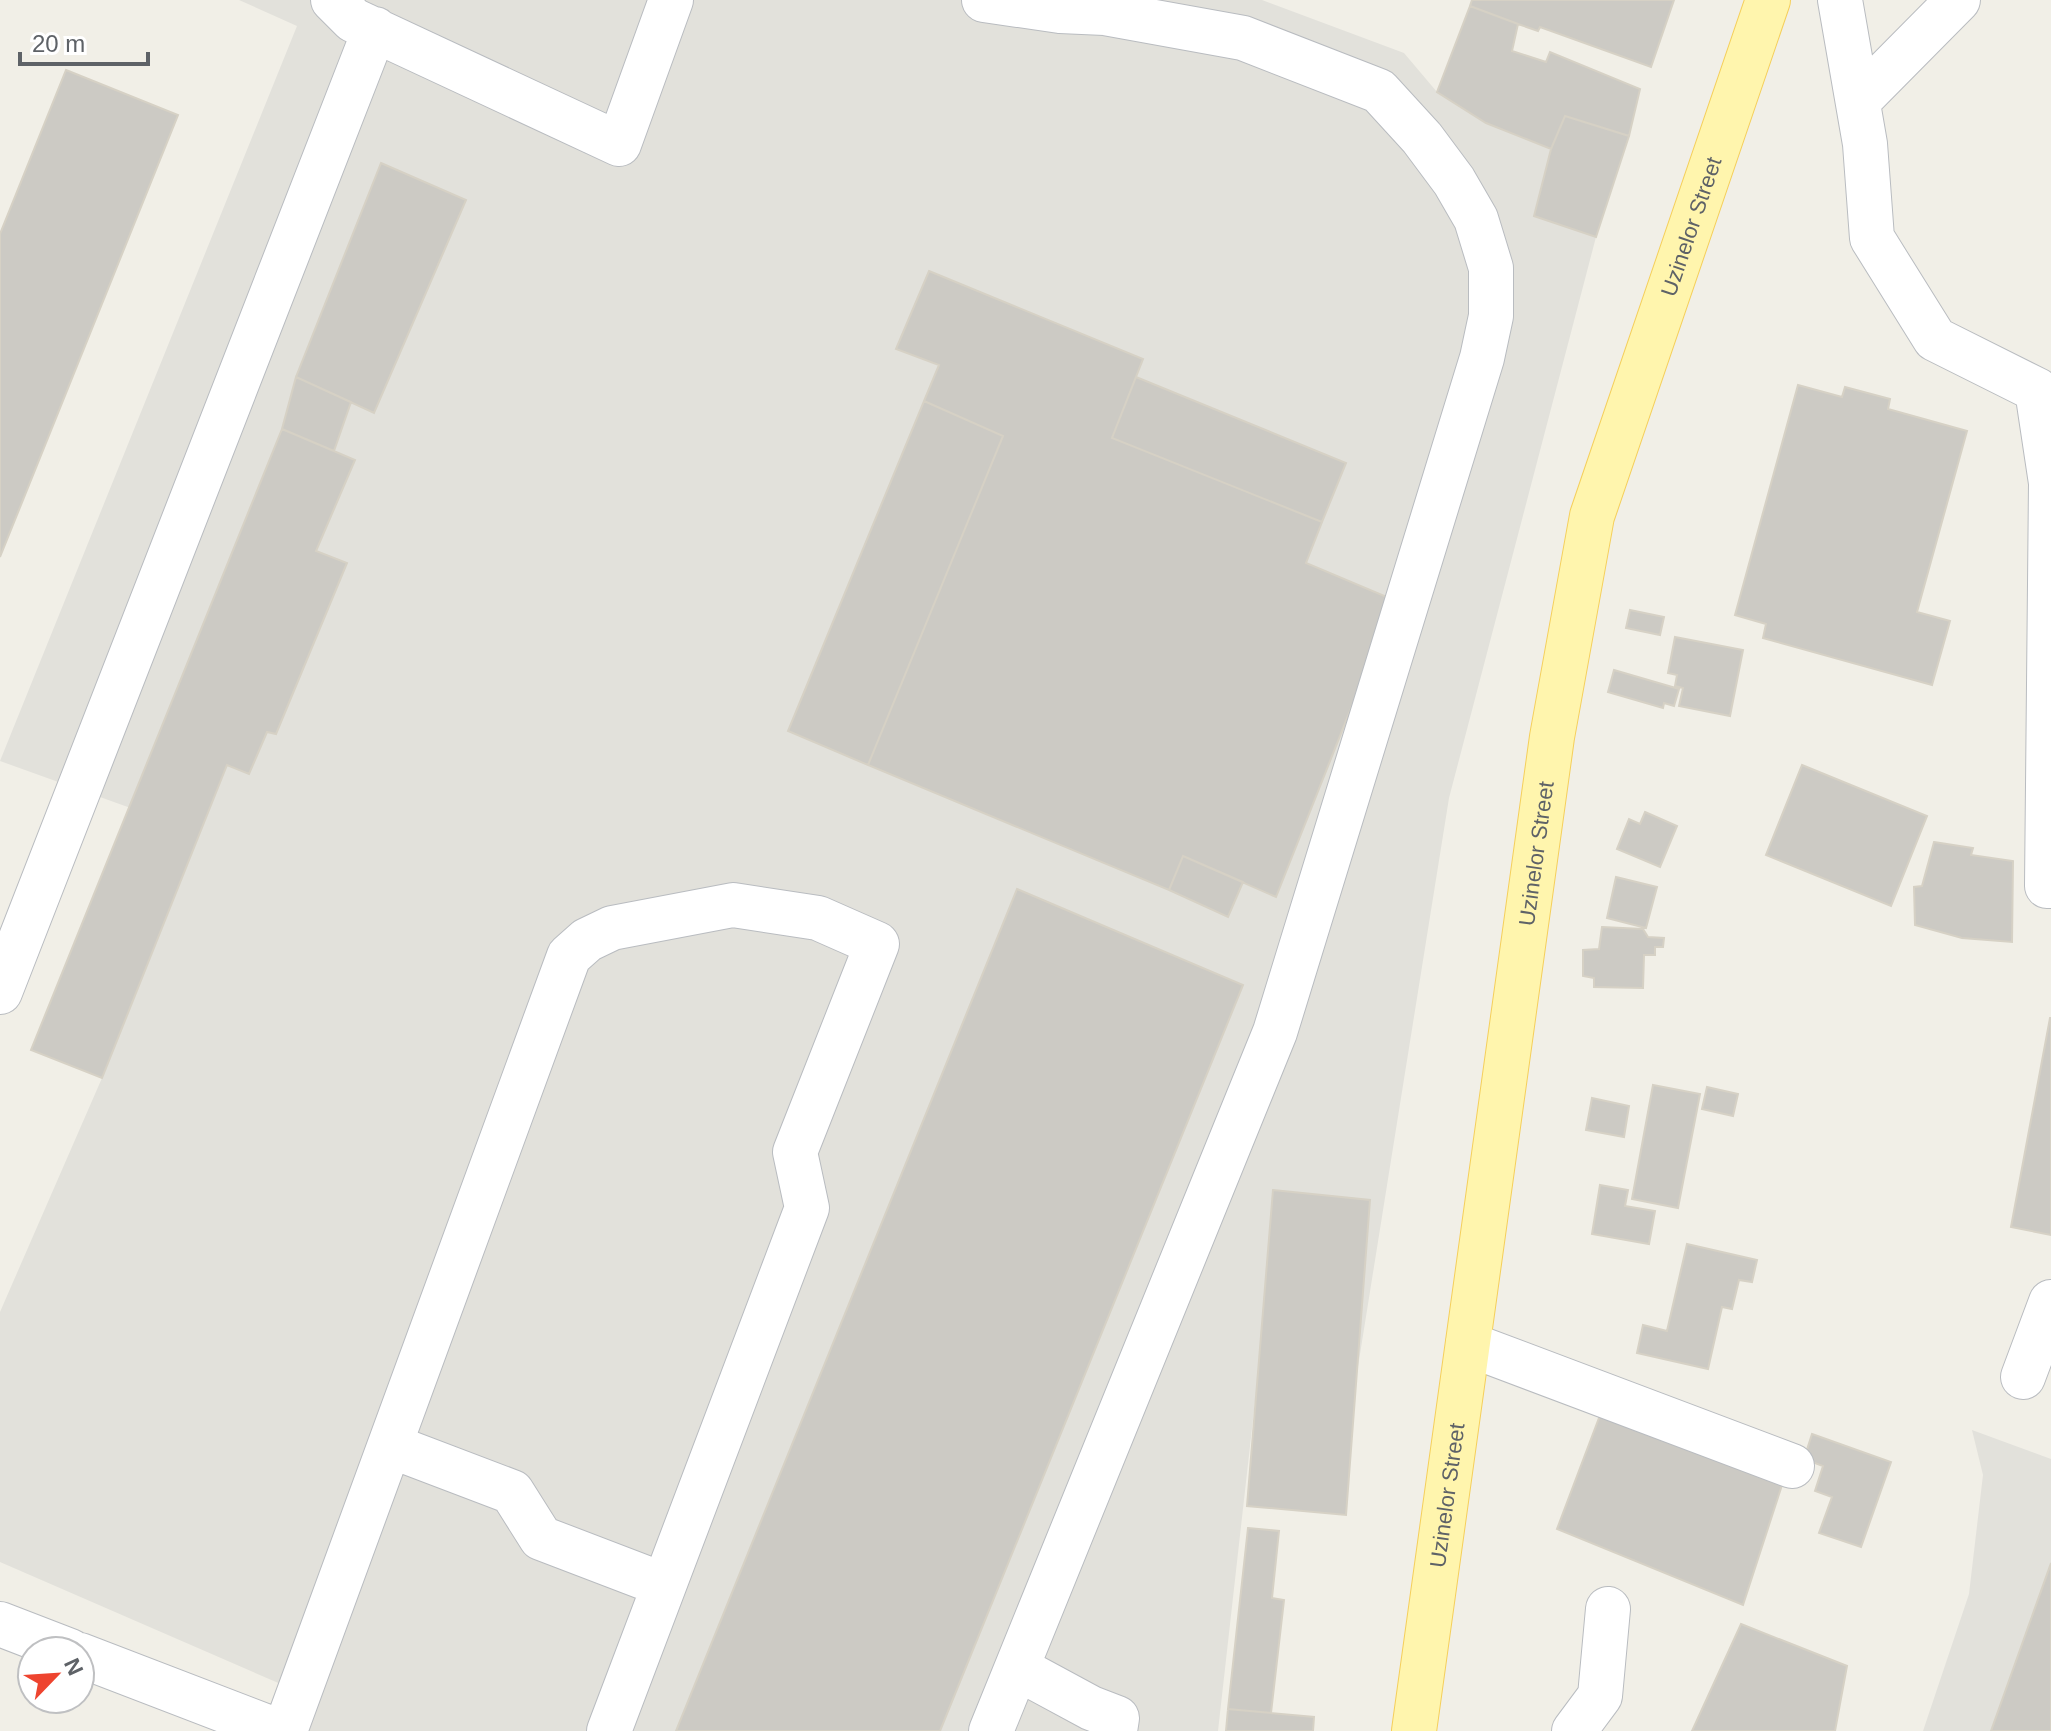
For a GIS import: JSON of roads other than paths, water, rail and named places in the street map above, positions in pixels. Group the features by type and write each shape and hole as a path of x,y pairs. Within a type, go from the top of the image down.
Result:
{"main road":[{"name":"Uzinelor Street","path":"1414,1731 1552,737 1592,516 1768,0"}],"lane":[{"path":"333,0 353,20 619,144 671,0"},
{"path":"984,0 1060,11 1105,13 1243,38 1379,91 1422,138 1454,181 1476,219 1491,268 1491,316 1482,358 1275,1032 991,1731"},
{"path":"1840,0 1865,144 1872,238 1935,339 2037,390 2051,483 2047,886 2051,886"},
{"path":"1858,101 1958,0"},
{"path":"0,992 375,29"},
{"path":"285,1731 569,956 587,940 612,928 733,905 818,918 877,944 795,1152 807,1208 609,1731"},
{"path":"2023,1377 2051,1302"},
{"path":"1468,1344 1792,1466"},
{"path":"391,1446 512,1492 541,1538 664,1585"},
{"path":"1574,1731 1600,1696 1608,1609"},
{"path":"0,1624 29,1635"},
{"path":"96,1661 278,1731"},
{"path":"1017,1668 1096,1723"}]}
